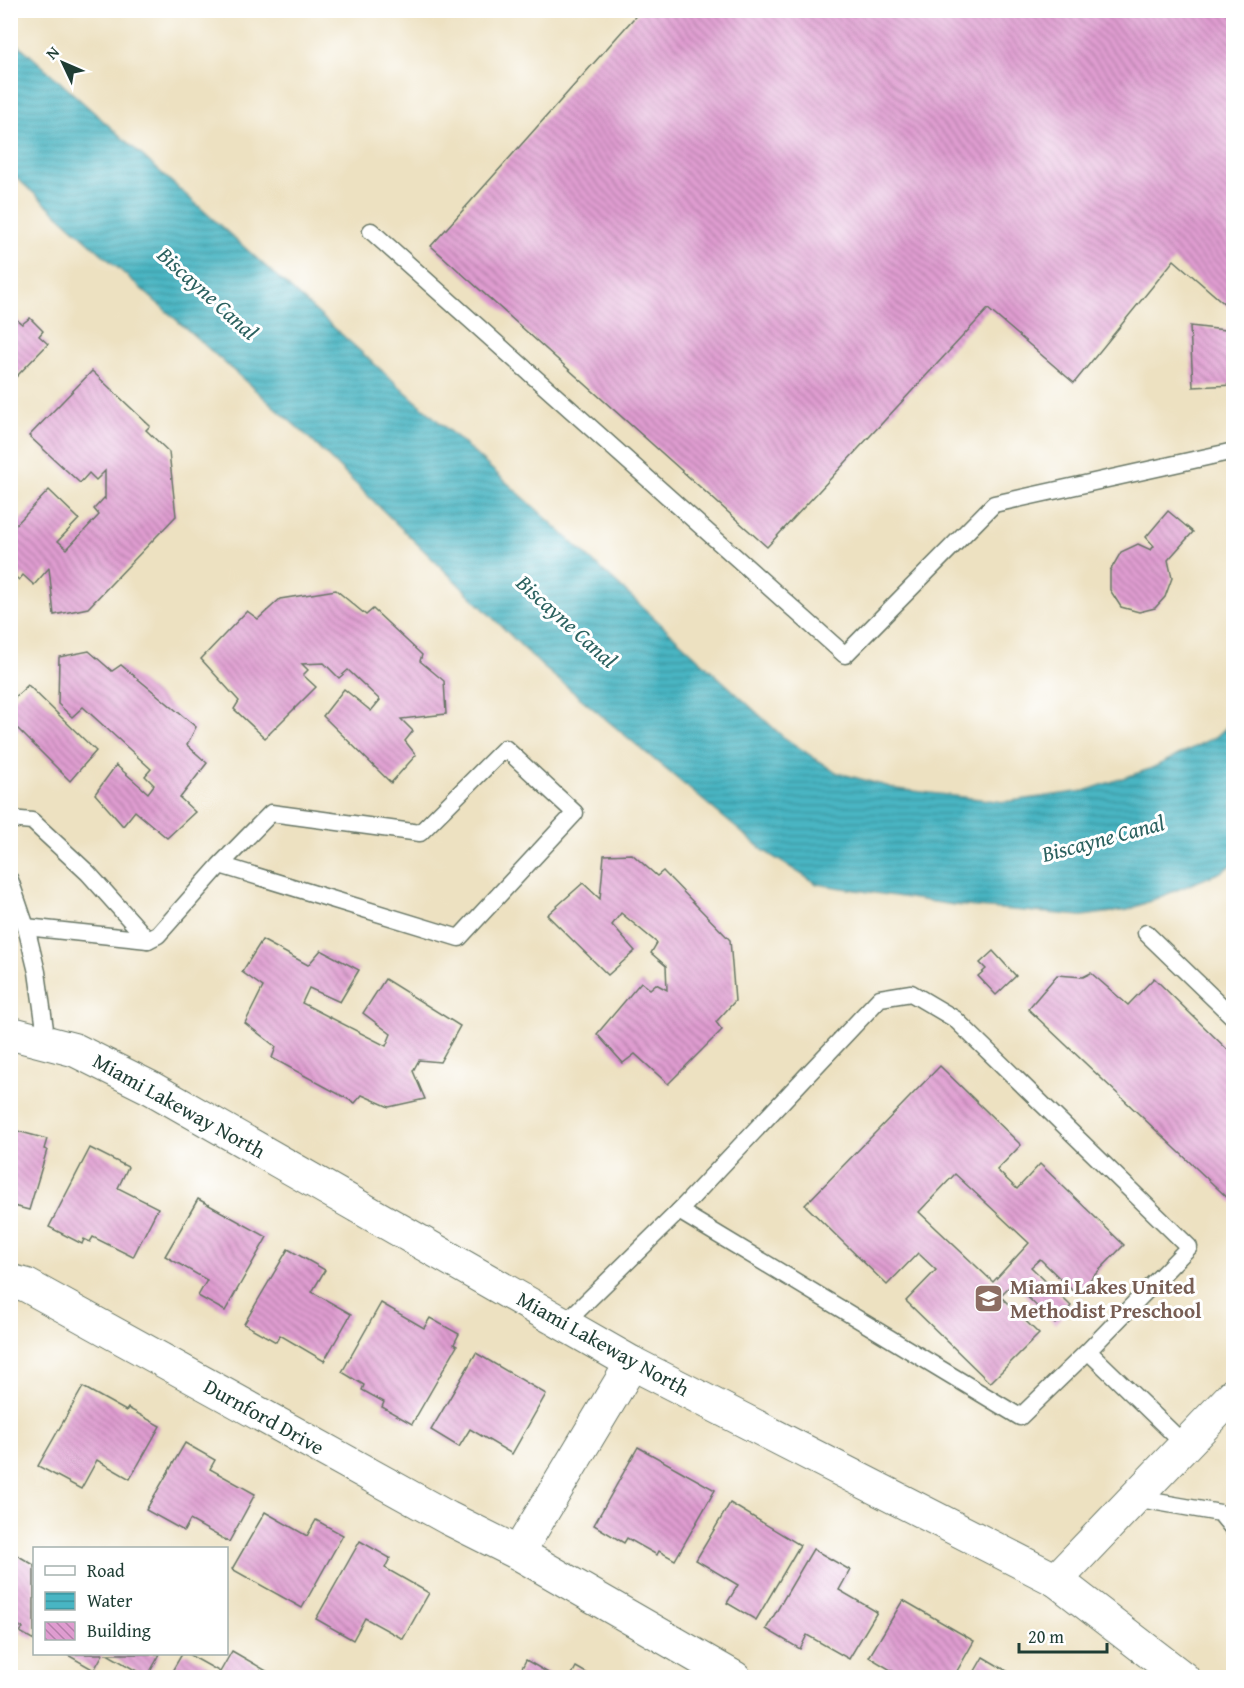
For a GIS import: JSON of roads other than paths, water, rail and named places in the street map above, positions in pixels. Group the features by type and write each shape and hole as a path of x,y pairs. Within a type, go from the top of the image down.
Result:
{"street":[{"name":"Miami Lakeway North","path":"10,1033 75,1050 151,1088 632,1363 1056,1580 1183,1677"},
{"name":"Durnford Drive","path":"10,1281 26,1285 448,1518 518,1553 735,1677"},
{"path":"518,1553 632,1363"},
{"path":"1056,1580 1233,1394"}],"lane":[{"path":"371,231 845,655 994,504 1233,451"},
{"path":"26,927 148,940 158,935 220,865 271,813 420,833 505,748 575,813 459,938 220,865"},
{"path":"10,819 32,821 88,873 148,940"},
{"path":"10,880 38,972 47,1043"},
{"path":"1146,933 1233,1018"},
{"path":"564,1324 679,1211 880,998 911,993 955,1019 1188,1247 1088,1351 1020,1417 679,1211"},
{"path":"1088,1351 1185,1445"},
{"path":"1134,1498 1220,1513 1233,1530"}],"water":[{"name":"Biscayne Canal","path":"11,38 534,507 782,736 835,772 897,789 1004,802 1084,791 1150,769 1217,736 1233,721 1233,863 1223,871 1128,910 1082,916 954,905 817,884 764,851 542,666 307,436 11,173"}],"place":[{"name":"Miami Lakes United Methodist Preschool","path":"989,1299"}]}
